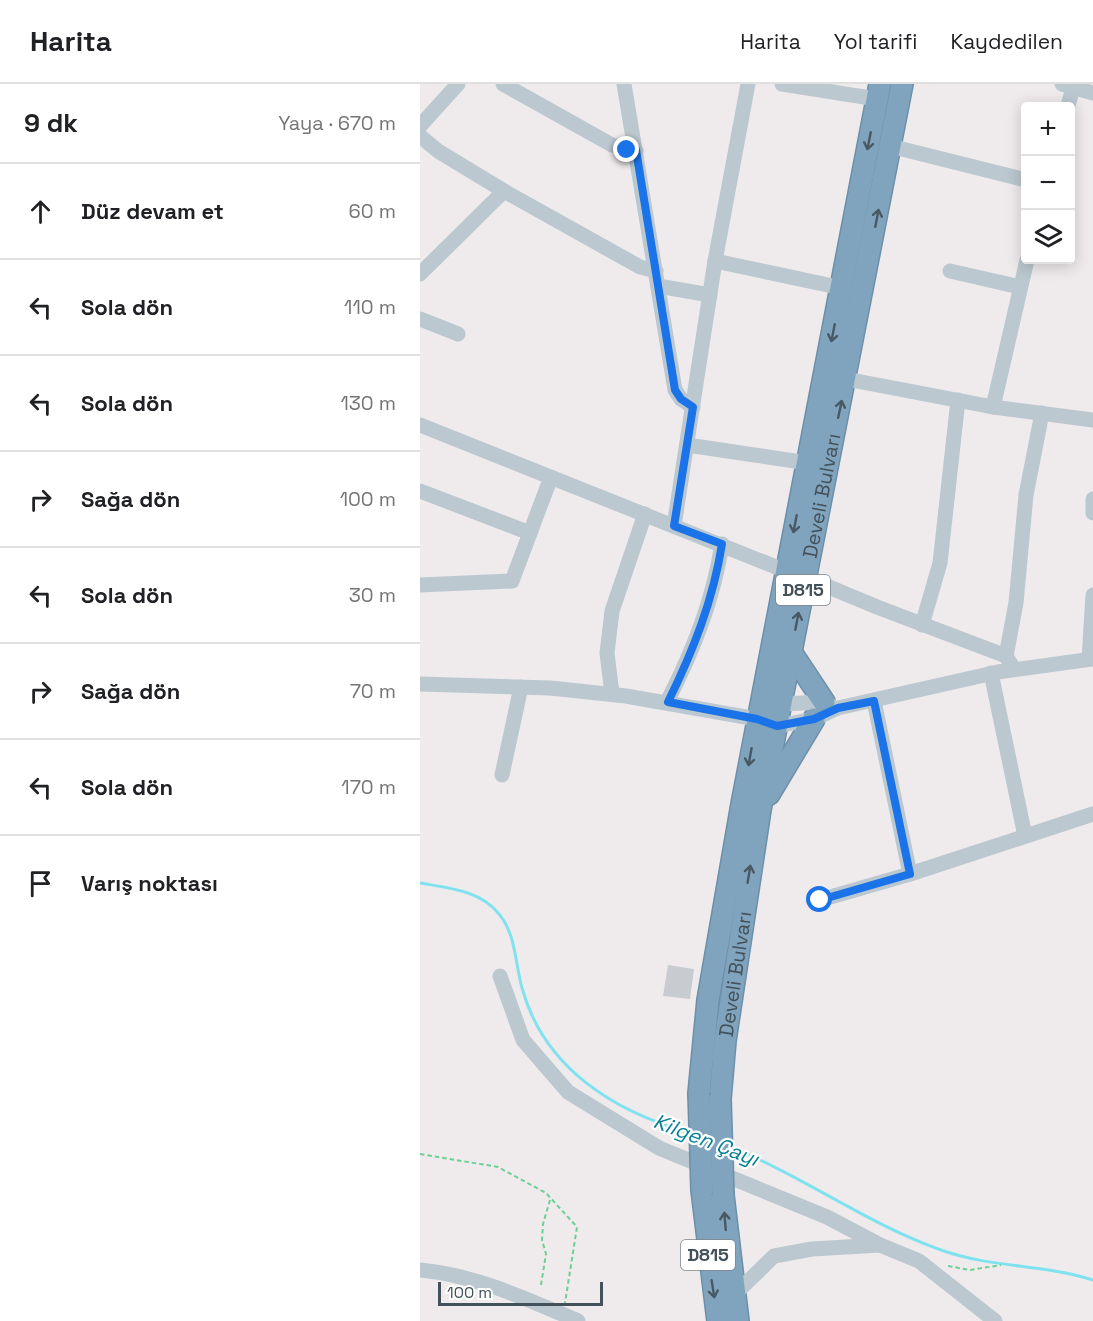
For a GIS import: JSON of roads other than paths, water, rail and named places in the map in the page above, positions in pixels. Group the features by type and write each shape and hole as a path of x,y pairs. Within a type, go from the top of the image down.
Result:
{"highway":[{"name":"Develi Bulvarı","path":"718,1321 702,1190 699,1093 708,1000 796,574 846,379 902,84"},
{"name":"Develi Bulvarı","path":"734,1295 723,1195 720,1099 725,1041 760,810 767,722 781,704 791,652 796,574 808,463 879,92"},
{"path":"760,810 825,710 791,652"},
{"name":"D815","path":"734,1295 738,1321"}],"street":[{"path":"420,126 458,84"},
{"path":"503,84 612,145 636,150"},
{"path":"624,84 675,390 681,399 693,407"},
{"path":"674,526 715,261 748,84"},
{"path":"782,84 879,92"},
{"path":"1068,102 1069,85 1093,93"},
{"path":"420,136 438,151 504,191 657,278 710,295"},
{"path":"890,146 1021,179"},
{"path":"420,274 504,191"},
{"path":"715,261 842,288"},
{"path":"993,407 1026,264"},
{"path":"950,271 1020,286"},
{"path":"420,319 458,334"},
{"path":"846,379 993,407 1093,420"},
{"path":"922,625 940,562 958,400"},
{"path":"1010,662 1026,495 1042,413"},
{"path":"420,425 722,544 1010,662 1091,659 1093,595"},
{"path":"687,445 808,463"},
{"path":"420,585 512,581 551,477"},
{"path":"420,491 530,533"},
{"path":"1093,500 1093,513"},
{"path":"612,694 607,653 612,611 645,514"},
{"path":"668,702 700,632 717,573 722,544"},
{"path":"420,684 521,687 612,694 668,702 767,722 874,701 991,673 1010,662"},
{"path":"991,673 1025,836"},
{"path":"502,775 521,687"},
{"path":"874,701 910,874"},
{"path":"781,704 825,710"},
{"path":"820,900 910,874 1093,814"},
{"path":"500,976 524,1040 568,1092 659,1148 827,1217 880,1245 919,1261 995,1321"},
{"path":"734,1295 774,1256 812,1249 880,1245"},
{"path":"420,1270 460,1276 518,1295 571,1318"}],"waterway":[{"name":"Kilgen Çayı","path":"420,883 463,891 483,900 499,914 509,930 522,988 532,1016 547,1041 586,1083 635,1113 691,1133"},
{"name":"Kilgen Çayı","path":"728,1146 782,1171 887,1227 941,1250 979,1260 1055,1271 1093,1280"}]}
